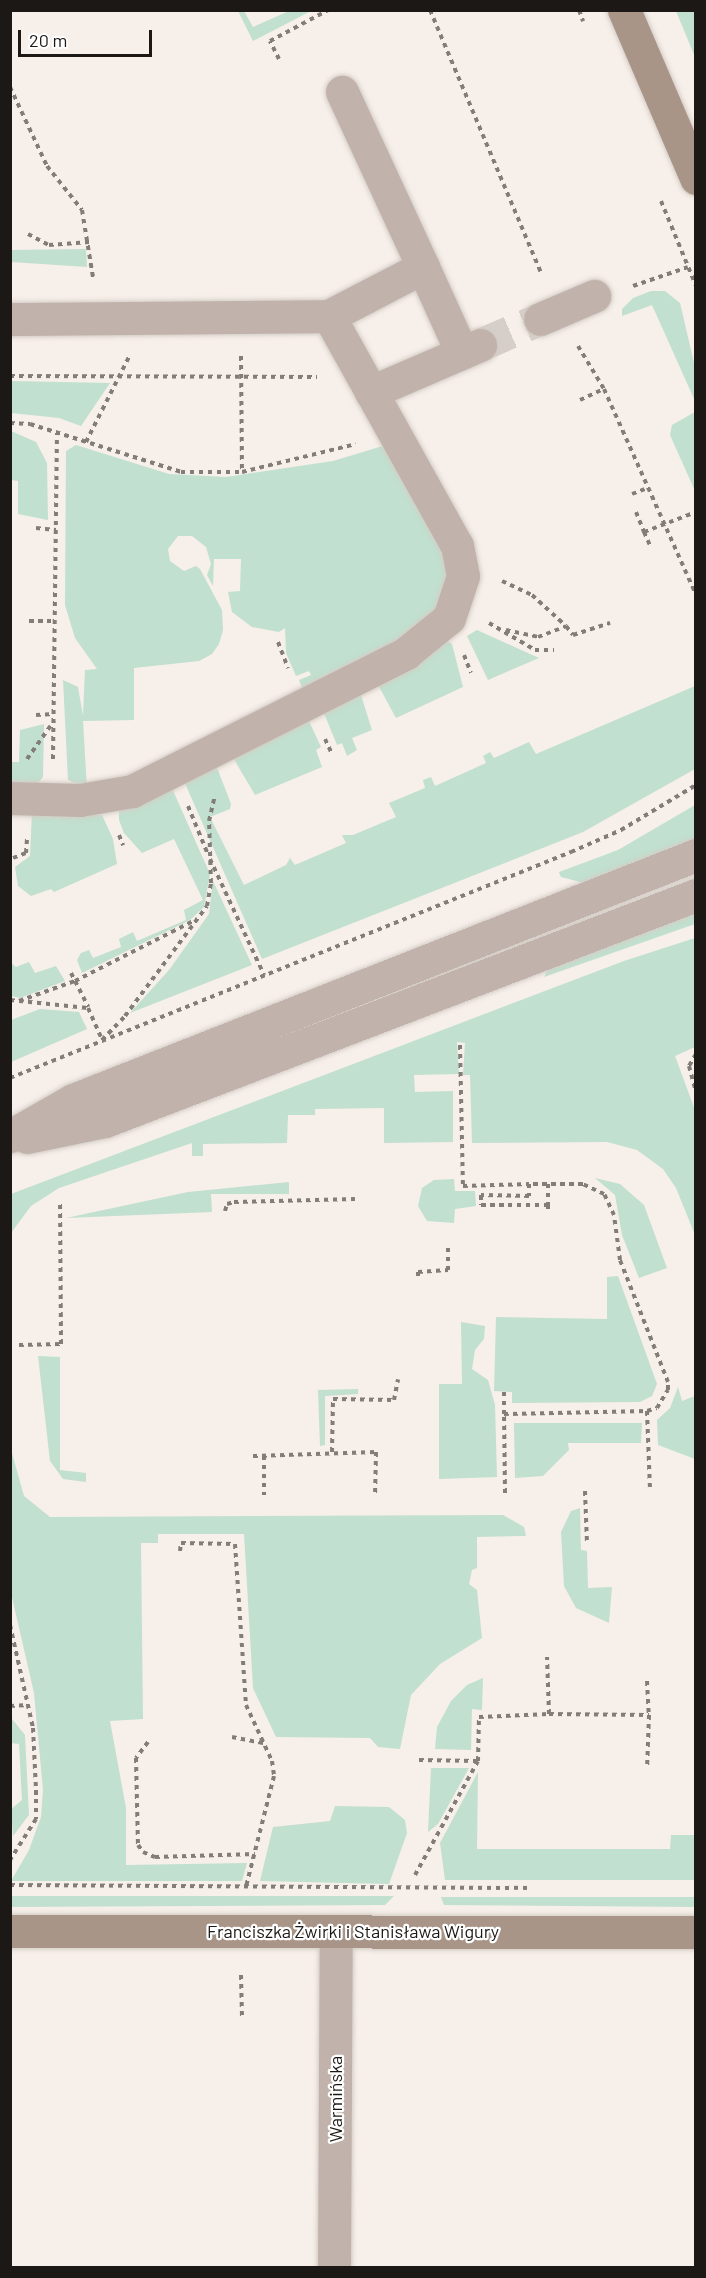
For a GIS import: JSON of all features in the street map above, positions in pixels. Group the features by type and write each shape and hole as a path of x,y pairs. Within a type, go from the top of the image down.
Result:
{"street":[{"path":"624,10 696,178"},
{"path":"342,92 423,267 471,349 367,385"},
{"path":"10,318 329,315 423,267"},
{"path":"540,318 608,290"},
{"path":"10,798 118,796 173,774 406,653 441,627 455,608 463,564 457,546 329,315"},
{"path":"10,1138 73,1100 696,855"},
{"path":"10,1138 105,1121 696,895"},
{"name":"Franciszka Żwirki i Stanisława Wigury","path":"10,1931 696,1932"},
{"name":"Warmińska","path":"334,2268 336,1931"}],"path":[{"path":"279,59 270,41 328,10"},
{"path":"10,87 47,166 82,210 91,249"},
{"path":"28,234 49,245 90,242"},
{"path":"608,290 636,287 688,267"},
{"path":"86,442 149,317"},
{"path":"240,317 242,472"},
{"path":"10,376 241,377 367,385"},
{"path":"580,400 604,389"},
{"path":"10,423 57,433 182,472 242,472 395,435"},
{"path":"53,799 57,433"},
{"path":"632,494 648,488"},
{"path":"636,512 651,548"},
{"path":"644,532 696,512"},
{"path":"36,528 56,530"},
{"path":"463,564 532,595 573,635 610,623"},
{"path":"455,608 506,630 538,637 566,626"},
{"path":"29,621 55,621"},
{"path":"506,630 518,642 535,650 554,650"},
{"path":"36,715 54,714"},
{"path":"23,763 54,721"},
{"path":"173,774 264,975"},
{"path":"10,1078 621,830 696,785"},
{"path":"102,1040 125,1016 198,918 210,897 208,853 210,808 219,787"},
{"path":"16,1002 75,981 198,918"},
{"path":"71,973 102,1040"},
{"path":"10,1000 88,1008"},
{"path":"460,1045 463,1186 548,1184 594,1187 610,1202 620,1260 668,1382 664,1400 647,1411 504,1414"},
{"path":"696,1054 689,1066 696,1093"},
{"path":"529,1184 529,1196 481,1195 481,1205 548,1207 548,1184"},
{"path":"225,1211 227,1204 234,1202 355,1199"},
{"path":"19,1345 61,1344 60,1203"},
{"path":"418,1276 418,1272 448,1270 448,1245"},
{"path":"332,1452 333,1400 394,1400 398,1378"},
{"path":"504,1392 505,1493"},
{"path":"647,1411 650,1489"},
{"path":"254,1456 376,1452 375,1496"},
{"path":"264,1456 264,1495"},
{"path":"585,1491 587,1542"},
{"path":"180,1551 181,1543 236,1544 246,1705 264,1743 274,1776 246,1887"},
{"path":"10,1625 33,1728 36,1820 10,1860"},
{"path":"547,1657 549,1713"},
{"path":"646,1769 649,1715 647,1681"},
{"path":"10,1706 28,1705"},
{"path":"415,1875 478,1761 479,1717 549,1713 649,1715"},
{"path":"232,1737 264,1743"},
{"path":"148,1742 136,1758 138,1845 143,1852 155,1857 255,1854"},
{"path":"419,1760 478,1761"},
{"path":"10,1885 542,1888"},
{"path":"241,1975 242,2017"}],"green space":[{"path":"238,11 244,11 253,27 289,11 311,11 253,41"},
{"path":"676,11 695,11 695,57"},
{"path":"86,249 87,267 11,262 11,250"},
{"path":"651,291 665,291 680,303 695,367 695,401 652,305 622,316 622,309 633,298"},
{"path":"11,381 110,383 81,426 59,418 11,413"},
{"path":"695,412 695,491 670,435 672,425"},
{"path":"11,431 36,442 47,463 48,520 18,514 18,481 11,480"},
{"path":"76,445 169,474 226,477 333,461 386,445 441,536 449,571 435,619 304,692 299,680 311,675 309,671 296,676 286,653 285,628 279,632 252,627 232,612 228,592 240,591 241,559 214,559 213,586 207,575 211,564 206,547 192,536 178,536 168,549 170,561 184,571 196,566 200,569 222,610 223,630 219,644 212,654 199,661 134,668 134,720 83,721 87,788 68,780 63,680 78,687 83,716 85,670 97,669 75,638 65,605 66,451"},
{"path":"477,630 539,658 488,680 467,636"},
{"path":"445,639 452,644 463,687 396,718 377,683"},
{"path":"695,686 695,769 583,832 262,959 184,781 216,765 231,804 230,809 210,817 244,885 286,865 290,858 295,865 346,843 342,835 353,835 396,817 389,803 425,788 423,780 431,777 435,786 486,763 483,756 490,752 494,758 529,742 536,754"},
{"path":"360,692 372,730 352,738 357,750 347,756 342,743 337,745 323,711"},
{"path":"308,719 321,747 316,750 322,767 255,795 232,756"},
{"path":"44,724 43,777 38,783 11,786 11,762 19,762 20,730"},
{"path":"171,786 210,874 204,907 190,920 82,973 77,960 81,953 89,950 93,958 121,947 119,939 133,932 137,941 186,920 184,910 203,900 174,839 142,853 124,833 119,820 119,809"},
{"path":"695,805 695,840 588,884 561,877 559,872 618,850"},
{"path":"32,811 102,815 113,839 117,864 54,892 51,889 31,896 18,886 15,867 30,856"},
{"path":"213,881 252,965 130,1013 169,970 209,914"},
{"path":"695,912 695,924 544,977 551,963"},
{"path":"695,938 695,1047 675,1056 695,1110 695,1235 676,1188 663,1169 637,1150 607,1142 472,1143 470,1075 463,1075 465,1043 457,1042 459,1074 414,1075 415,1092 453,1091 453,1142 384,1143 384,1108 315,1109 315,1115 288,1115 287,1143 203,1144 203,1156 192,1156 192,1143 59,1188 31,1206 11,1233 11,1194 624,961"},
{"path":"29,962 35,973 56,966 65,981 20,998 11,996 11,963 16,967"},
{"path":"40,1009 79,1012 87,1029 11,1062 11,1020"},
{"path":"595,1178 620,1184 644,1205 667,1268 639,1278 622,1235 615,1195"},
{"path":"454,1179 455,1191 475,1191 476,1206 455,1209 454,1223 427,1221 418,1206 422,1188 434,1180"},
{"path":"289,1182 289,1194 211,1194 212,1212 66,1218 188,1192"},
{"path":"618,1276 657,1384 652,1396 640,1402 512,1403 512,1392 494,1391 496,1317 607,1319 607,1277"},
{"path":"461,1322 485,1326 484,1339 475,1350 472,1369 488,1380 495,1405 497,1477 439,1479 439,1384 462,1384"},
{"path":"38,1356 60,1357 60,1470 86,1473 86,1482 63,1479 50,1461"},
{"path":"678,1387 682,1401 695,1396 695,1459 658,1445 657,1420 670,1408"},
{"path":"358,1389 358,1394 325,1396 325,1445 320,1446 318,1390"},
{"path":"514,1423 642,1423 641,1443 568,1443 569,1450 543,1476 515,1478"},
{"path":"10,1446 24,1496 50,1517 503,1515 524,1527 526,1536 477,1537 477,1568 472,1570 469,1584 477,1590 482,1638 440,1664 411,1695 400,1749 378,1747 370,1738 276,1737 253,1688 244,1534 158,1534 158,1543 141,1543 143,1719 110,1721 126,1808 126,1865 247,1863 242,1881 11,1881 29,1850 41,1817 43,1790 34,1693 11,1593"},
{"path":"580,1508 581,1550 587,1551 588,1588 612,1587 609,1623 576,1608 564,1586 561,1532 571,1511"},
{"path":"483,1678 482,1710 472,1709 471,1750 435,1749 437,1727 451,1701 467,1685"},
{"path":"12,1719 25,1735 29,1815 13,1836 11,1809 22,1800 19,1744 11,1743"},
{"path":"431,1768 469,1768 438,1824 428,1832"},
{"path":"478,1772 477,1849 670,1849 671,1835 695,1835 695,1880 445,1880 440,1843"},
{"path":"335,1806 389,1807 405,1820 407,1833 389,1884 260,1881 273,1827 330,1821"},
{"path":"10,1896 394,1896 385,1905 12,1907"},
{"path":"441,1897 695,1897 696,1907 444,1905"}],"tunnel":[{"path":"480,345 540,319"}]}
